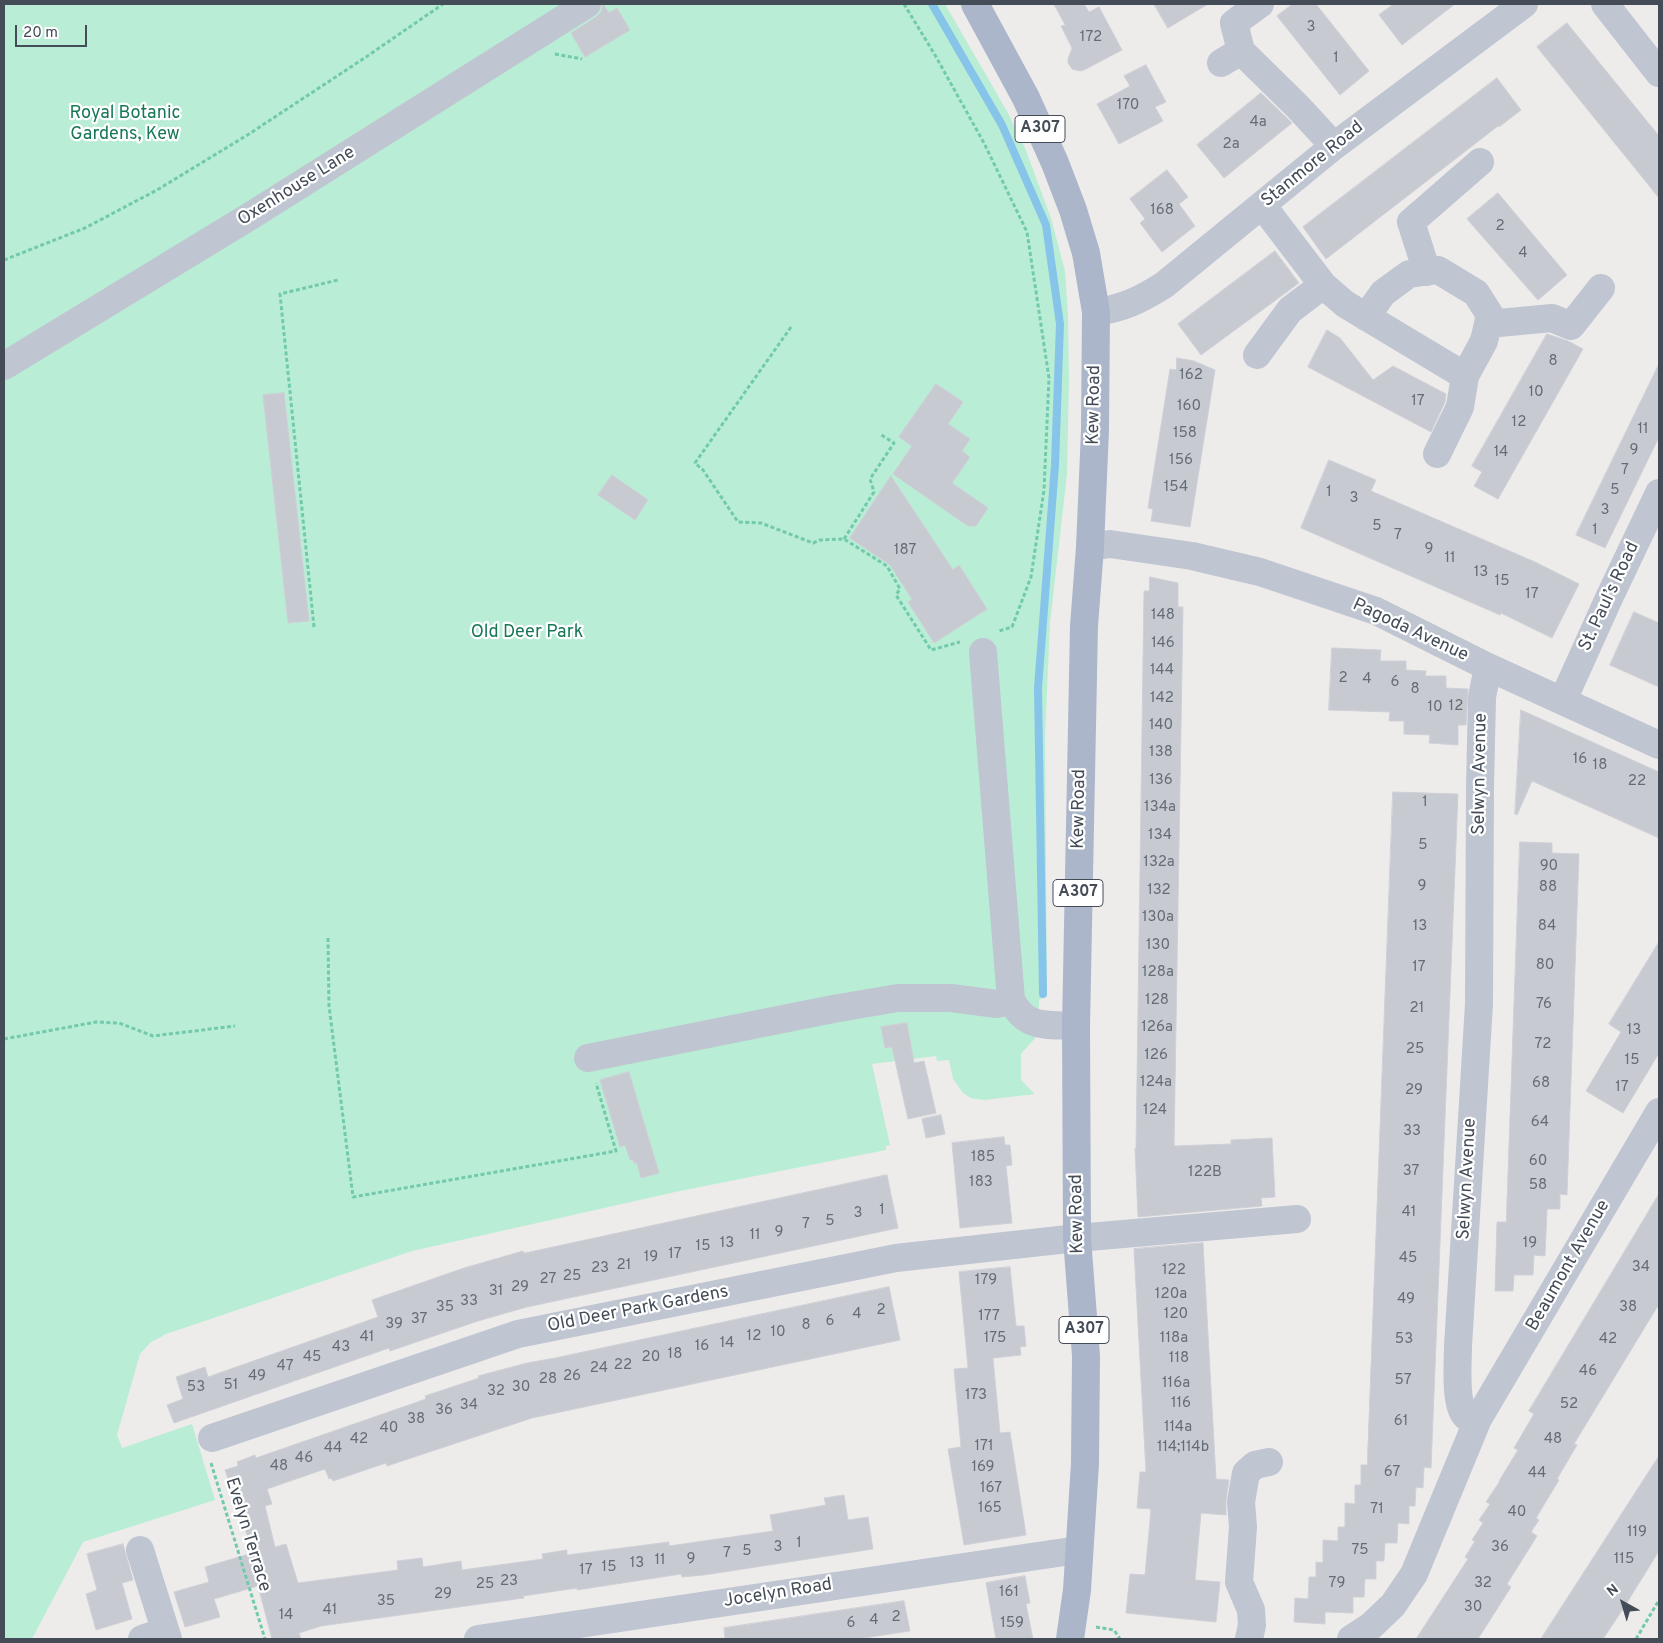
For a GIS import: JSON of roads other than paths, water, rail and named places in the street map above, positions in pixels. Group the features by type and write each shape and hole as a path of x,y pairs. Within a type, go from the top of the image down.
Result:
{"main road":[{"name":"Kew Road","path":"975,4 1026,98 1055,163 1073,210 1086,253 1096,312 1096,404 1090,547 1084,626 1076,1026 1077,1238 1086,1356 1085,1463 1076,1590 1070,1639"}],"street":[{"name":"Oxenhouse Lane","path":"4,366 252,215 587,4"},
{"path":"1260,4 1234,23 1231,57 1297,106 1334,146"},
{"name":"Stanmore Road","path":"1096,312 1121,308 1136,302 1156,290 1334,146 1524,4"},
{"path":"1605,4 1659,73"},
{"path":"1427,272 1411,222 1480,162"},
{"path":"1262,205 1323,286 1345,304 1464,376"},
{"path":"1366,317 1383,293 1409,274 1438,270 1476,293 1490,314 1484,341 1464,376 1460,407 1437,454"},
{"path":"1257,355 1290,310 1323,286"},
{"path":"1488,324 1552,318 1571,326 1601,288"},
{"name":"St. Paul’s Road","path":"1563,700 1659,494"},
{"name":"Pagoda Avenue","path":"1090,547 1110,544 1192,556 1260,572 1376,611 1488,667 1659,745"},
{"path":"982,644 1011,1000 1016,1009 1029,1022 1076,1026"},
{"name":"Selwyn Avenue","path":"1478,1419 1467,1417 1462,1411 1459,1402 1458,1346 1479,1004 1480,767 1482,697 1488,667"},
{"path":"588,1058 898,998 951,998 997,1004 1011,1000"},
{"name":"Beaumont Avenue","path":"1478,1419 1659,1112"},
{"name":"Old Deer Park Gardens","path":"212,1438 518,1334 896,1258 1077,1238 1297,1219"},
{"path":"1351,1639 1372,1626 1393,1605 1414,1574 1478,1419"},
{"path":"1249,1639 1252,1625 1251,1610 1239,1582 1243,1522 1241,1502 1246,1473 1255,1465 1269,1462"},
{"path":"140,1550 158,1636"},
{"name":"Jocelyn Road","path":"478,1639 1078,1550"}],"waterway":[{"path":"932,4 1002,125 1046,225 1060,324 1055,465 1038,688 1043,994"}],"park label":[{"name":"Royal Botanic Gardens, Kew","path":"125,124"},
{"name":"Old Deer Park","path":"527,633"}]}
